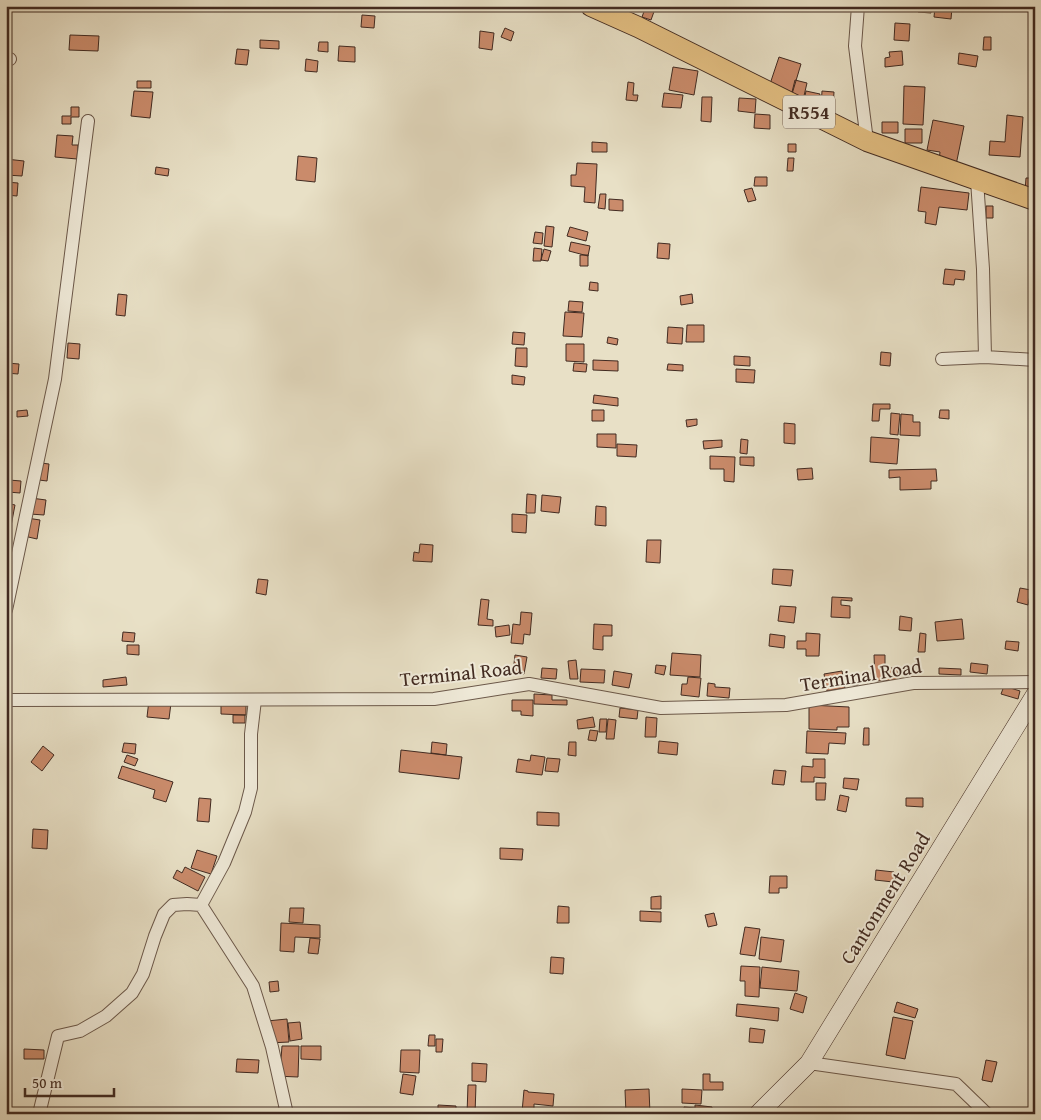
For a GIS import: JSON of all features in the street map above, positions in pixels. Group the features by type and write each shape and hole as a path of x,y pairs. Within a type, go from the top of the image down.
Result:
{"main road":[{"name":"R554","path":"591,6 638,27 867,141 1035,200"}],"street":[{"path":"858,6 855,46 867,141"},
{"path":"6,610 55,379 88,121"},
{"path":"977,180 983,269 984,357"},
{"path":"942,359 984,357 1035,360"},
{"name":"Terminal Road","path":"6,700 434,699 529,684 661,708 777,706 913,683 1035,682"},
{"name":"Cantonment Road","path":"758,1114 809,1063 1035,695"},
{"path":"201,905 224,863 245,812 251,788 251,734 255,700"},
{"path":"39,1114 58,1036 80,1031 106,1016 132,993 143,974 164,914 173,905 201,905"},
{"path":"201,905 252,986 272,1047 287,1114"},
{"path":"809,1063 956,1084 988,1114"}],"building":[{"path":"646,6 656,6 651,20 642,17"},
{"path":"918,6 931,6 931,13 918,12"},
{"path":"935,7 952,8 951,19 934,17"},
{"path":"362,15 375,16 374,28 361,27"},
{"path":"895,23 910,24 909,41 894,40"},
{"path":"505,28 514,32 511,41 501,37"},
{"path":"480,31 494,33 492,50 479,48"},
{"path":"70,35 99,36 98,51 69,50"},
{"path":"984,37 991,37 991,50 983,50"},
{"path":"260,40 279,41 279,49 260,48"},
{"path":"319,42 328,42 328,52 318,51"},
{"path":"339,46 355,47 355,62 338,61"},
{"path":"237,49 249,50 247,65 235,64"},
{"path":"902,51 903,65 885,67 885,58 890,57 889,52"},
{"path":"959,53 978,56 976,67 958,64"},
{"path":"779,57 801,64 792,94 769,87"},
{"path":"306,59 318,61 317,72 305,71"},
{"path":"673,67 698,71 694,95 669,90"},
{"path":"795,80 807,83 803,100 791,96"},
{"path":"137,81 151,81 151,88 137,88"},
{"path":"628,82 634,83 633,95 638,95 637,101 626,100"},
{"path":"904,86 925,87 923,125 903,124"},
{"path":"134,91 153,92 150,118 131,116"},
{"path":"806,91 820,94 818,108 803,105"},
{"path":"822,91 834,92 833,108 821,107"},
{"path":"664,93 683,95 681,108 662,107"},
{"path":"702,97 712,97 711,122 701,121"},
{"path":"739,98 756,99 755,113 738,111"},
{"path":"71,107 79,107 79,117 71,117 71,124 62,124 62,116 71,116"},
{"path":"755,114 770,115 770,129 754,128"},
{"path":"1007,115 1023,117 1020,157 989,155 990,141 1005,142"},
{"path":"933,120 964,126 956,165 939,161 940,152 927,150"},
{"path":"882,122 898,122 898,133 882,133"},
{"path":"905,129 922,129 922,143 905,143"},
{"path":"57,135 73,136 72,145 78,145 77,159 55,157"},
{"path":"592,142 607,143 607,152 592,152"},
{"path":"788,144 796,144 796,152 788,152"},
{"path":"298,156 317,158 315,182 296,180"},
{"path":"788,158 794,158 793,171 787,171"},
{"path":"6,159 24,161 22,176 6,175"},
{"path":"577,163 597,164 595,203 584,202 585,187 571,186 571,175 576,175"},
{"path":"156,167 169,169 168,176 155,174"},
{"path":"1032,171 1035,171 1035,193 1025,192 1026,178 1031,178"},
{"path":"755,177 767,177 767,186 754,186"},
{"path":"6,182 18,183 17,196 6,195"},
{"path":"921,187 969,193 967,210 939,207 936,225 925,223 926,212 918,211"},
{"path":"752,188 756,200 748,202 744,190"},
{"path":"600,194 606,194 605,209 598,208"},
{"path":"609,199 623,200 623,211 609,210"},
{"path":"986,206 993,206 993,218 986,218"},
{"path":"546,226 554,227 552,247 544,246"},
{"path":"570,227 588,232 586,241 567,236"},
{"path":"535,232 543,233 542,244 533,243"},
{"path":"571,242 590,246 588,256 569,251"},
{"path":"658,243 670,244 669,259 657,258"},
{"path":"534,248 542,249 541,261 533,261"},
{"path":"544,249 551,251 548,261 541,260"},
{"path":"580,255 588,255 588,266 580,266"},
{"path":"945,269 965,271 964,280 955,279 954,285 943,284"},
{"path":"590,282 598,283 598,291 589,290"},
{"path":"118,294 127,295 125,316 116,315"},
{"path":"692,294 693,303 681,305 680,296"},
{"path":"569,301 583,302 582,312 568,311"},
{"path":"565,312 584,313 582,337 563,336"},
{"path":"687,325 704,325 704,342 686,342"},
{"path":"668,327 683,328 682,344 667,343"},
{"path":"513,332 525,333 524,345 512,344"},
{"path":"608,337 618,339 617,345 607,343"},
{"path":"68,343 80,344 79,359 67,358"},
{"path":"566,344 584,344 584,362 566,361"},
{"path":"516,348 527,348 527,367 515,366"},
{"path":"881,352 891,353 890,366 880,365"},
{"path":"734,356 750,357 750,366 734,365"},
{"path":"593,360 618,361 618,371 593,370"},
{"path":"7,363 19,364 18,374 6,373"},
{"path":"574,363 587,364 586,372 573,371"},
{"path":"668,364 683,365 683,371 667,370"},
{"path":"736,369 755,370 754,383 736,382"},
{"path":"512,375 525,377 524,385 512,384"},
{"path":"594,395 618,398 618,406 593,403"},
{"path":"873,404 890,404 890,409 880,409 879,421 872,421"},
{"path":"27,410 28,416 17,417 17,411"},
{"path":"592,410 604,410 604,421 592,421"},
{"path":"940,410 949,410 949,419 939,418"},
{"path":"891,413 900,414 898,435 890,434"},
{"path":"901,414 913,415 913,422 920,422 920,436 900,435"},
{"path":"697,419 697,425 687,427 686,420"},
{"path":"784,423 795,424 795,444 784,443"},
{"path":"597,434 616,434 616,448 597,447"},
{"path":"871,437 899,439 897,464 870,462"},
{"path":"741,439 748,440 747,454 740,453"},
{"path":"722,440 722,447 704,449 703,441"},
{"path":"617,444 637,445 636,457 617,456"},
{"path":"710,456 735,457 734,482 724,481 724,469 710,469"},
{"path":"740,457 754,457 754,466 740,465"},
{"path":"41,463 49,464 47,481 39,480"},
{"path":"812,468 813,479 798,480 797,469"},
{"path":"936,469 937,481 931,481 931,489 900,490 900,477 889,478 889,470"},
{"path":"9,480 21,481 20,493 8,492"},
{"path":"527,494 536,495 535,513 526,513"},
{"path":"542,495 561,497 559,513 541,511"},
{"path":"31,498 46,500 44,515 30,514"},
{"path":"6,503 15,505 11,526 6,525"},
{"path":"596,506 606,507 606,526 595,525"},
{"path":"512,514 527,515 526,533 512,532"},
{"path":"27,518 40,520 37,539 24,536"},
{"path":"647,540 661,540 660,563 646,562"},
{"path":"420,544 433,545 432,562 413,561 414,552 419,553"},
{"path":"773,569 793,570 791,586 772,584"},
{"path":"258,579 268,580 266,595 256,593"},
{"path":"1020,588 1031,590 1028,605 1017,602"},
{"path":"832,597 852,598 852,601 841,600 841,605 850,606 850,618 831,617"},
{"path":"481,599 489,600 487,619 493,620 493,626 478,625"},
{"path":"780,606 796,607 794,623 778,621"},
{"path":"521,612 532,613 530,635 524,634 523,644 511,643 513,624 520,625"},
{"path":"900,616 912,618 911,631 899,630"},
{"path":"962,619 964,639 937,641 935,622"},
{"path":"594,624 612,625 612,636 603,636 603,650 593,649"},
{"path":"509,625 510,635 496,637 495,627"},
{"path":"123,632 135,633 134,642 122,641"},
{"path":"806,633 820,634 819,656 806,656 806,649 797,649 797,641 806,641"},
{"path":"920,633 926,634 925,652 918,652"},
{"path":"770,634 785,636 784,648 769,646"},
{"path":"1006,641 1019,642 1018,651 1005,649"},
{"path":"127,645 139,645 139,655 127,654"},
{"path":"672,653 701,655 700,677 670,675"},
{"path":"515,655 527,657 524,674 513,672"},
{"path":"874,655 885,655 885,668 898,668 898,680 875,681"},
{"path":"576,660 578,679 570,679 568,661"},
{"path":"971,663 988,665 987,674 970,672"},
{"path":"656,665 666,666 664,675 655,673"},
{"path":"542,668 557,669 556,679 541,678"},
{"path":"939,668 961,669 961,675 939,674"},
{"path":"581,669 605,670 604,683 580,682"},
{"path":"614,671 632,674 629,688 612,685"},
{"path":"842,671 845,688 827,691 824,674"},
{"path":"873,673 873,680 860,682 859,674"},
{"path":"849,675 858,675 858,685 850,685"},
{"path":"126,677 127,685 103,687 103,680"},
{"path":"688,677 701,678 699,697 681,695 682,684 687,684"},
{"path":"708,683 715,684 715,687 730,688 729,698 707,696"},
{"path":"1004,686 1020,691 1018,699 1001,694"},
{"path":"534,694 552,695 552,700 567,700 567,705 534,704"},
{"path":"149,700 171,703 169,719 147,717"},
{"path":"512,700 533,700 533,716 521,715 521,711 512,711"},
{"path":"221,701 246,701 246,715 221,714"},
{"path":"809,705 849,707 849,727 837,727 837,730 809,729"},
{"path":"620,708 638,710 637,719 619,717"},
{"path":"233,715 245,715 245,723 233,723"},
{"path":"593,717 595,727 578,729 577,720"},
{"path":"646,717 657,718 656,737 645,737"},
{"path":"600,719 607,719 606,732 599,732"},
{"path":"608,719 616,720 614,739 606,739"},
{"path":"864,728 869,728 869,745 863,745"},
{"path":"590,730 598,731 596,741 588,740"},
{"path":"807,731 846,733 845,744 829,743 828,754 806,753"},
{"path":"659,741 678,743 677,755 658,753"},
{"path":"432,742 447,744 446,755 431,753"},
{"path":"569,742 576,742 576,756 568,755"},
{"path":"124,743 136,744 135,754 122,752"},
{"path":"43,746 54,755 42,771 31,762"},
{"path":"401,750 462,757 459,779 399,772"},
{"path":"127,755 138,759 135,766 124,762"},
{"path":"531,755 545,757 542,775 516,772 518,759 530,761"},
{"path":"547,758 560,759 558,772 545,771"},
{"path":"813,759 825,759 825,778 814,777 814,782 801,782 802,766 813,767"},
{"path":"122,766 173,782 166,802 153,798 155,790 118,778"},
{"path":"774,770 786,771 784,785 772,784"},
{"path":"844,778 859,779 857,790 843,788"},
{"path":"816,783 826,783 825,800 816,800"},
{"path":"840,795 849,797 846,812 837,810"},
{"path":"199,798 211,799 209,822 197,821"},
{"path":"906,798 923,798 923,807 906,806"},
{"path":"537,812 559,813 559,826 537,825"},
{"path":"33,829 48,830 47,849 32,848"},
{"path":"500,848 523,849 522,860 500,859"},
{"path":"197,850 217,856 211,874 191,868"},
{"path":"185,867 205,877 198,891 173,878 177,870 182,873"},
{"path":"876,870 894,872 893,882 875,880"},
{"path":"770,876 787,876 787,888 779,888 779,893 769,893"},
{"path":"661,896 661,909 651,909 651,897"},
{"path":"558,906 569,907 569,923 557,923"},
{"path":"290,908 304,908 303,923 289,922"},
{"path":"640,911 661,912 661,922 640,921"},
{"path":"714,913 717,925 708,927 705,915"},
{"path":"281,923 320,925 320,938 295,937 294,952 280,951"},
{"path":"745,927 760,929 755,956 740,954"},
{"path":"761,937 784,940 781,962 759,959"},
{"path":"310,938 320,939 318,954 308,953"},
{"path":"551,957 564,958 563,974 550,973"},
{"path":"741,966 760,967 759,997 745,996 745,981 740,981"},
{"path":"762,967 799,971 797,991 760,988"},
{"path":"278,981 279,991 270,992 269,982"},
{"path":"795,993 807,997 803,1013 790,1009"},
{"path":"897,1002 918,1009 915,1018 894,1012"},
{"path":"737,1004 779,1008 778,1021 736,1016"},
{"path":"893,1017 913,1021 905,1059 886,1055"},
{"path":"287,1019 289,1042 269,1043 267,1021"},
{"path":"300,1022 302,1039 290,1041 288,1023"},
{"path":"750,1028 765,1030 763,1043 749,1042"},
{"path":"429,1035 435,1035 435,1046 428,1046"},
{"path":"436,1039 443,1039 442,1052 436,1052"},
{"path":"282,1046 299,1046 298,1077 275,1076 276,1059 281,1059"},
{"path":"301,1046 321,1046 321,1060 301,1059"},
{"path":"24,1049 44,1050 44,1059 24,1059"},
{"path":"401,1050 420,1050 419,1073 400,1072"},
{"path":"237,1059 259,1060 258,1073 236,1072"},
{"path":"986,1060 997,1062 992,1082 982,1080"},
{"path":"472,1063 487,1064 486,1082 472,1081"},
{"path":"403,1074 416,1076 413,1095 400,1093"},
{"path":"703,1074 710,1074 710,1082 723,1082 723,1090 703,1090"},
{"path":"468,1085 476,1085 475,1114 467,1114"},
{"path":"649,1089 650,1114 626,1114 625,1090"},
{"path":"682,1089 702,1090 701,1104 682,1103"},
{"path":"524,1090 554,1094 553,1106 534,1104 534,1113 522,1112"},
{"path":"438,1105 456,1106 456,1114 438,1114"},
{"path":"695,1105 712,1107 712,1114 684,1114 684,1107 695,1108"},
{"path":"578,1109 578,1114 558,1114 558,1110"}]}
